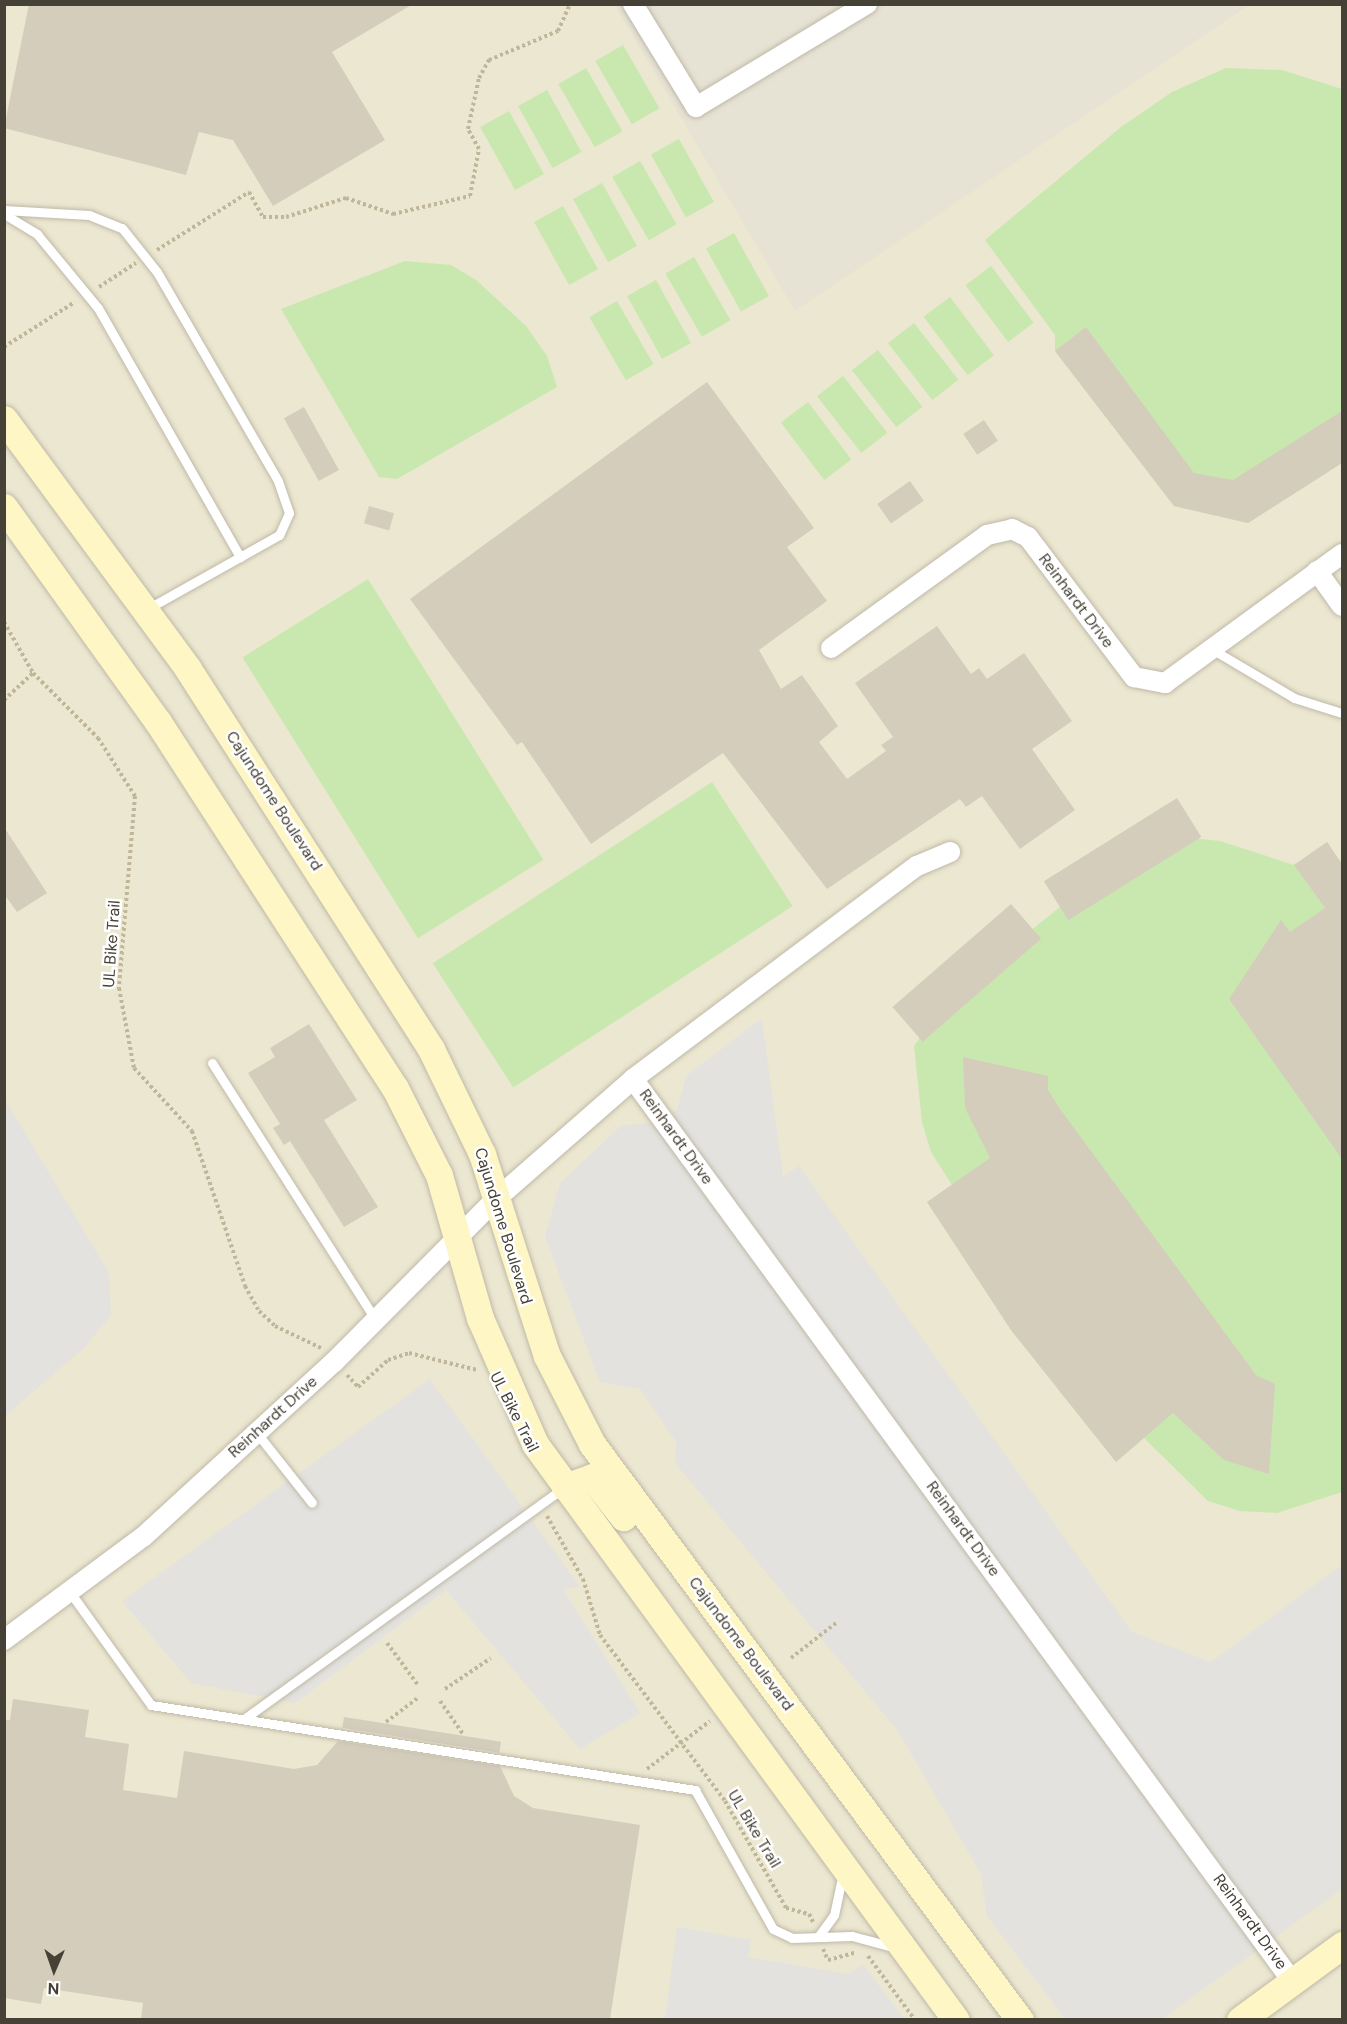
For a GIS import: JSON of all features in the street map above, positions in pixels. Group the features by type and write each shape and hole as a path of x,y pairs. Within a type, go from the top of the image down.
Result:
{"street":[{"path":"633,4 696,107 867,4"},
{"name":"Cajundome Boulevard","path":"4,418 145,610 284,816 431,1049 468,1118 522,1289 574,1412 751,1657 1020,2019"},
{"path":"4,507 158,722 395,1088 439,1175 495,1360 536,1444 565,1487 956,2019"},
{"name":"Reinhardt Drive","path":"831,648 987,535 1012,529 1028,537 1134,677 1149,683 1173,681 1342,554"},
{"path":"1317,571 1342,606"},
{"name":"Reinhardt Drive","path":"4,1640 72,1595 256,1432 334,1362 495,1200 633,1079 917,866 950,852"},
{"name":"Reinhardt Drive","path":"633,1079 1292,1981"},
{"path":"565,1487 592,1476 655,1559 751,1657"},
{"path":"1240,2019 1342,1946"}],"lane":[{"path":"4,210 113,222 145,258 278,481 289,513 279,535 145,610"},
{"path":"4,214 37,234 87,294 240,557"},
{"path":"1215,651 1294,698 1342,713"},
{"path":"212,1063 375,1319"},
{"path":"256,1432 312,1503"},
{"path":"244,1719 541,1502 565,1487"},
{"path":"72,1595 151,1705 695,1790 773,1929 792,1938 852,1936 907,1953"},
{"path":"819,1937 834,1915 845,1867"}],"path":[{"path":"4,347 249,192 262,217 286,217 346,198 393,214 470,196 479,149 468,129 479,78 489,60 558,31 570,4"},
{"name":"UL Bike Trail","path":"4,622 33,673 98,738 135,796 119,988 134,1068 192,1131 244,1286 259,1311 295,1337 314,1341 358,1387 388,1360 409,1353 451,1360 480,1371 484,1381"},
{"path":"4,700 33,673"},
{"name":"UL Bike Trail","path":"541,1502 583,1580 600,1635 679,1745 725,1801 786,1908 809,1914 828,1960 854,1953 870,1958 915,2019"},
{"path":"791,1658 836,1623"},
{"path":"387,1643 418,1685"},
{"path":"445,1689 491,1658"},
{"path":"386,1722 418,1697"},
{"path":"440,1701 463,1734"},
{"path":"632,1780 717,1715"}],"shaded area":[{"path":"5,5 614,5 795,311 1250,5 1342,5 1342,2019 5,2020"},
{"path":"614,5 1250,5 795,312"},
{"path":"762,1018 783,1176 799,1166 1132,1632 1211,1662 1342,1565 1342,1889 1162,2019 1065,2019 987,1916 981,1874 898,1731 675,1463 676,1442 640,1389 600,1382 545,1237 560,1183 622,1125 654,1123 677,1110 686,1076"},
{"path":"4,1098 109,1273 111,1315 85,1347 5,1416"},
{"path":"430,1379 580,1587 563,1589 640,1713 580,1749 446,1590 295,1703 191,1683 122,1601"},
{"path":"677,1927 751,1940 748,1957 849,1974 863,1964 904,2019 665,2019"}],"green space":[{"path":"623,45 660,108 632,124 595,61"},
{"path":"586,68 622,131 595,147 558,84"},
{"path":"1226,68 1282,70 1342,89 1342,463 1248,523 1174,506 1055,351 1055,335 985,240 1121,127 1172,92"},
{"path":"547,90 581,152 553,168 518,106"},
{"path":"509,111 544,174 515,190 480,127"},
{"path":"679,139 714,202 686,217 651,155"},
{"path":"640,161 676,224 649,240 612,177"},
{"path":"602,183 637,246 608,262 573,199"},
{"path":"563,206 598,269 569,285 534,222"},
{"path":"734,233 769,296 741,311 706,249"},
{"path":"694,257 730,320 702,337 665,274"},
{"path":"405,261 451,265 476,280 526,326 547,356 557,387 397,479 379,477 281,309"},
{"path":"991,266 1034,323 1008,342 965,285"},
{"path":"656,280 691,343 662,359 627,296"},
{"path":"950,297 994,355 968,375 924,317"},
{"path":"617,301 654,364 626,380 589,317"},
{"path":"914,323 958,380 932,400 888,343"},
{"path":"878,350 922,407 896,427 852,370"},
{"path":"843,376 887,433 861,453 817,396"},
{"path":"808,402 851,460 824,480 781,422"},
{"path":"368,579 543,860 418,938 242,657"},
{"path":"712,782 793,906 513,1087 433,963"},
{"path":"1181,837 1220,841 1294,865 1327,842 1342,864 1342,1492 1277,1513 1240,1511 1208,1501 1144,1438 1116,1462 1011,1330 927,1202 952,1185 931,1152 922,1122 914,1046 949,996 1080,891"}],"building":[{"path":"29,4 413,4 332,52 385,140 273,206 233,140 199,132 186,175 4,128"},
{"path":"1086,327 1194,473 1233,480 1342,411 1342,463 1248,523 1174,506 1055,351"},
{"path":"707,382 814,528 787,547 827,601 759,650 781,689 802,675 838,726 819,742 847,779 886,751 881,745 893,737 855,683 937,626 971,674 979,668 987,679 1024,653 1072,721 1032,749 1075,810 1020,849 982,796 966,807 960,799 827,889 723,753 591,844 522,742 517,745 410,599"},
{"path":"304,407 339,470 319,481 284,418"},
{"path":"984,420 998,441 977,455 963,434"},
{"path":"910,481 924,501 891,524 877,504"},
{"path":"369,506 394,513 389,530 364,523"},
{"path":"1177,798 1201,837 1068,920 1044,881"},
{"path":"4,827 47,893 17,912 4,894"},
{"path":"1327,842 1342,864 1342,1159 1229,999 1281,920 1290,932 1325,908 1294,865"},
{"path":"1011,904 1041,939 923,1042 893,1007"},
{"path":"309,1024 357,1100 324,1120 378,1207 344,1227 290,1141 284,1145 273,1128 280,1124 248,1073 275,1057 270,1048"},
{"path":"963,1057 1048,1076 1048,1090 1060,1109 1256,1375 1275,1384 1269,1474 1224,1460 1173,1413 1116,1462 1011,1330 927,1202 990,1158 965,1108"},
{"path":"13,1699 89,1710 85,1737 129,1744 123,1790 177,1798 184,1751 294,1769 317,1765 338,1741 500,1766 514,1796 533,1808 640,1825 610,2019 141,2019 143,2003 44,1988 41,2004 4,1998 4,1720 10,1720"},
{"path":"344,1717 501,1742 499,1753 342,1728"}]}
